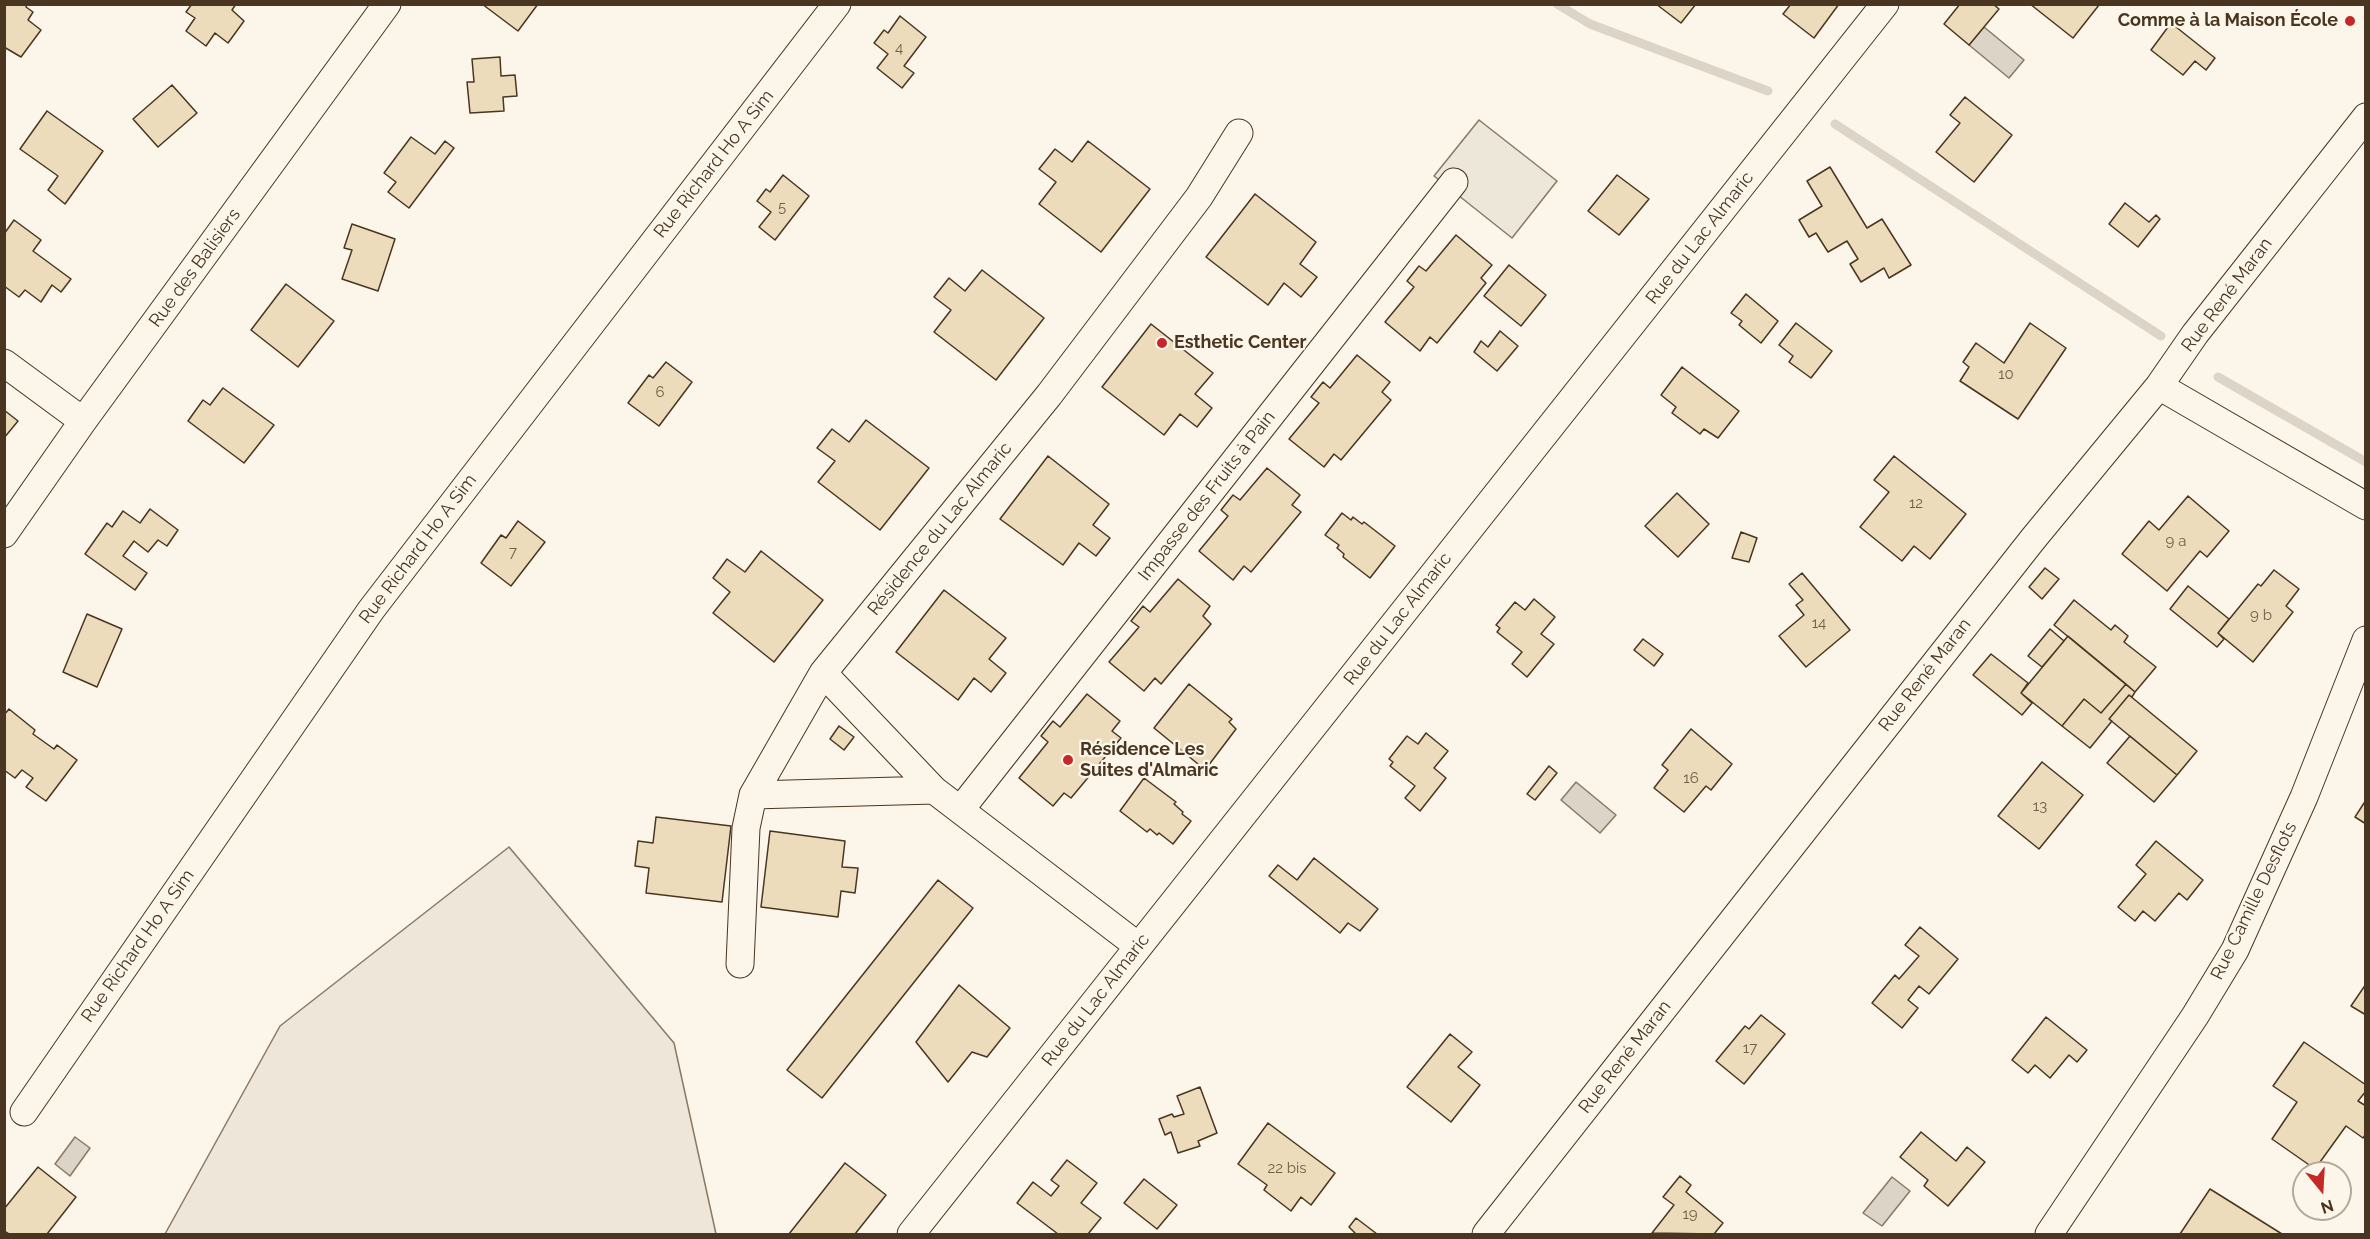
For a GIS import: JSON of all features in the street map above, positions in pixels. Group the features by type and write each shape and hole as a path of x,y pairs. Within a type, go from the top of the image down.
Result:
{"street":[{"name":"Rue des Balisiers","path":"4,534 83,421 387,4"},
{"name":"Rue Richard Ho A Sim","path":"24,1112 371,610 837,4"},
{"name":"Rue du Lac Almaric","path":"911,1234 1885,4"},
{"name":"Rue René Maran","path":"1486,1234 2033,539 2159,386 2195,334 2366,117"},
{"name":"Résidence du Lac Almaric","path":"740,964 746,828 753,795 823,673 1049,395 1199,197 1239,133"},
{"name":"Impasse des Fruits à Pain","path":"960,809 1454,182"},
{"path":"4,363 83,421"},
{"path":"2159,386 2366,506"},
{"name":"Rue Camille Desflots","path":"2049,1234 2195,1016 2235,950 2304,797 2366,640"},
{"path":"823,673 934,790 1138,946"},
{"path":"753,795 934,790"}],"shaded area":[{"path":"1984,27 2024,60 2009,78 1969,45"},
{"path":"1479,120 1557,181 1512,238 1434,176"},
{"path":"1576,782 1616,815 1600,833 1561,800"},
{"path":"509,847 674,1043 716,1234 165,1234 280,1026"},
{"path":"75,1137 90,1148 70,1176 55,1164"},
{"path":"1892,1177 1910,1191 1882,1226 1863,1213"}],"building":[{"path":"4,4 27,4 26,7 33,12 28,20 41,30 21,57 4,47"},
{"path":"192,4 236,4 232,10 244,21 228,43 215,33 206,46 186,31 195,18 186,12"},
{"path":"482,4 538,4 518,31"},
{"path":"1656,4 1696,4 1681,23"},
{"path":"1791,4 1839,4 1814,38 1783,14"},
{"path":"1960,4 1993,4 1999,9 1969,45 1944,24"},
{"path":"2030,4 2098,4 2099,5 2073,38"},
{"path":"900,16 926,37 904,66 914,73 902,88 877,68 888,54 874,43 884,30 888,33"},
{"path":"2171,23 2215,58 2206,70 2195,61 2183,75 2151,50"},
{"path":"500,57 501,76 515,75 517,96 503,97 504,111 470,113 467,82 474,82 472,59"},
{"path":"172,85 197,113 158,147 133,119"},
{"path":"1965,97 2012,135 1974,182 1936,152 1960,123 1950,115"},
{"path":"47,111 103,151 65,204 48,190 58,176 20,149"},
{"path":"411,137 435,154 445,141 454,148 409,208 388,192 396,182 384,173"},
{"path":"1088,141 1150,189 1101,252 1039,204 1056,182 1039,169 1055,149 1072,162"},
{"path":"1830,167 1867,228 1882,219 1911,265 1889,278 1884,268 1861,282 1850,264 1858,259 1847,241 1828,252 1816,233 1809,237 1799,220 1822,206 1807,181"},
{"path":"783,175 809,196 775,240 759,227 771,212 757,201 766,189 770,192"},
{"path":"1617,175 1649,199 1619,235 1588,211"},
{"path":"1255,194 1316,242 1300,264 1317,277 1301,297 1284,283 1268,305 1206,257"},
{"path":"2125,203 2149,222 2156,215 2160,219 2138,247 2109,224"},
{"path":"14,220 41,240 33,251 71,279 61,292 52,285 41,302 25,290 19,297 4,286 4,234"},
{"path":"352,224 395,239 378,291 342,279 352,250 344,248"},
{"path":"1456,235 1492,265 1481,278 1486,283 1437,343 1430,337 1420,351 1385,322 1414,287 1407,281 1419,266 1426,271"},
{"path":"1509,265 1546,295 1521,326 1484,296"},
{"path":"982,270 1044,318 996,380 934,332 951,310 934,297 949,278 965,291"},
{"path":"286,284 334,321 298,367 251,330"},
{"path":"1746,294 1778,321 1761,343 1739,325 1742,321 1731,313"},
{"path":"1796,323 1832,351 1811,378 1789,362 1793,356 1779,345"},
{"path":"2030,323 2066,348 2018,419 1960,381 1969,367 1963,362 1976,343 2004,363"},
{"path":"1151,324 1213,373 1195,394 1212,408 1197,427 1180,414 1164,435 1102,387"},
{"path":"1500,331 1518,346 1497,371 1474,352 1481,341 1488,347"},
{"path":"1357,355 1390,382 1382,392 1391,400 1341,460 1334,454 1324,467 1289,439 1319,403 1311,397 1323,382 1330,388"},
{"path":"666,362 692,382 659,426 628,403 649,375 653,378"},
{"path":"1682,367 1739,411 1718,438 1704,429 1700,434 1672,413 1676,407 1661,395"},
{"path":"223,388 274,425 244,463 188,421 203,400 210,405"},
{"path":"4,410 18,421 4,438"},
{"path":"866,420 929,468 880,530 818,482 835,461 817,448 832,429 849,442"},
{"path":"1048,456 1109,504 1093,525 1110,538 1096,556 1079,543 1063,565 1000,519"},
{"path":"1894,456 1966,514 1930,559 1914,546 1902,561 1860,527 1889,492 1874,480"},
{"path":"1267,468 1300,495 1292,505 1301,512 1251,572 1244,566 1233,580 1199,551 1228,516 1221,510 1233,495 1240,500"},
{"path":"1677,493 1709,524 1678,557 1645,526"},
{"path":"2188,496 2229,531 2207,557 2200,551 2167,591 2122,554 2149,521 2159,530"},
{"path":"150,509 178,530 167,546 158,540 148,552 134,541 123,556 147,573 135,590 85,554 107,523 112,527 123,511 140,523"},
{"path":"1342,513 1351,520 1353,517 1362,524 1364,522 1395,546 1370,578 1343,557 1344,554 1337,548 1339,545 1325,535"},
{"path":"518,521 545,542 511,586 481,563 501,535 506,538"},
{"path":"1741,532 1757,538 1749,562 1732,558"},
{"path":"761,551 823,600 774,662 713,613 730,592 713,578 727,559 745,572"},
{"path":"2045,568 2059,579 2042,599 2029,587"},
{"path":"2274,570 2299,589 2286,606 2293,612 2253,662 2218,633 2258,584 2261,586"},
{"path":"1802,573 1850,630 1806,667 1779,636 1804,615 1796,605 1803,600 1789,584"},
{"path":"1178,579 1210,606 1203,616 1211,624 1161,684 1155,678 1144,691 1109,662 1139,627 1131,621 1143,606 1150,612"},
{"path":"2188,586 2229,619 2218,633 2224,639 2217,647 2170,609"},
{"path":"944,590 1006,638 989,659 1006,673 991,692 974,678 958,700 896,652"},
{"path":"1534,599 1555,617 1541,634 1554,644 1527,677 1512,664 1522,652 1497,632 1500,628 1496,625 1515,602 1525,610"},
{"path":"2074,600 2111,630 2115,625 2128,636 2124,642 2156,667 2135,692 2054,625"},
{"path":"87,614 122,629 97,687 63,672"},
{"path":"2050,629 2064,641 2042,667 2028,656"},
{"path":"2068,636 2126,684 2101,713 2084,699 2062,726 2021,693"},
{"path":"1643,639 1663,654 1654,666 1634,650"},
{"path":"1991,654 2028,683 2021,693 2032,703 2022,715 1973,675"},
{"path":"1189,684 1232,719 1229,722 1236,729 1202,774 1195,768 1198,764 1154,728"},
{"path":"2126,684 2135,692 2132,697 2129,695 2109,719 2112,721 2090,748 2062,726 2084,699 2101,713"},
{"name":"Résidence Les Suites d'Almaric","path":"1087,694 1120,721 1112,731 1121,738 1071,798 1064,793 1053,806 1019,778 1048,742 1041,736 1053,721 1060,727"},
{"path":"2129,695 2197,751 2177,775 2109,719"},
{"path":"9,709 35,730 33,734 54,749 57,745 77,760 46,801 26,787 33,778 22,770 15,778 4,770 4,715"},
{"path":"839,726 854,737 844,750 830,739"},
{"path":"1691,729 1732,764 1711,790 1706,786 1684,812 1654,788 1668,770 1662,765"},
{"path":"1426,733 1448,751 1434,768 1446,778 1420,811 1405,798 1415,786 1390,766 1393,762 1389,759 1407,736 1418,744"},
{"path":"2130,736 2177,775 2154,802 2107,763"},
{"path":"2042,762 2083,795 2039,849 1998,816"},
{"path":"1549,766 1557,773 1535,800 1527,794"},
{"path":"1144,778 1176,802 1174,804 1191,821 1173,844 1159,833 1157,835 1150,829 1147,832 1120,811"},
{"path":"2366,800 2366,824 2355,817"},
{"path":"656,817 731,826 722,902 646,893 649,868 635,866 638,841 653,843"},
{"path":"770,831 845,841 842,867 858,868 855,893 841,891 838,917 761,907"},
{"path":"2156,841 2203,880 2187,900 2179,893 2155,921 2143,911 2135,921 2118,907 2146,874 2136,865"},
{"path":"1314,858 1378,909 1360,931 1348,923 1340,933 1269,876 1278,865 1297,880"},
{"path":"938,880 973,908 822,1098 787,1070"},
{"path":"1920,927 1958,959 1929,994 1919,986 1908,1000 1918,1008 1902,1028 1872,1003 1895,975 1899,979 1919,956 1905,945"},
{"path":"2366,984 2366,1015 2351,1006"},
{"path":"959,985 1010,1028 987,1057 972,1052 948,1082 916,1042"},
{"path":"1761,1015 1785,1034 1744,1084 1716,1061 1745,1026 1749,1029"},
{"path":"2046,1017 2087,1050 2077,1062 2069,1055 2050,1078 2035,1065 2028,1073 2012,1060"},
{"path":"1450,1034 1472,1052 1458,1067 1480,1085 1451,1122 1407,1087"},
{"path":"2304,1042 2366,1085 2366,1091 2358,1101 2366,1106 2366,1134 2363,1138 2346,1126 2321,1161 2304,1161 2272,1139 2297,1102 2273,1086"},
{"path":"1200,1087 1217,1133 1198,1141 1200,1146 1178,1153 1171,1132 1165,1135 1159,1119 1172,1114 1174,1117 1184,1114 1177,1096"},
{"path":"1268,1123 1335,1173 1311,1205 1301,1197 1291,1211 1264,1190 1267,1185 1238,1164"},
{"path":"1921,1132 1956,1161 1967,1147 1985,1162 1948,1206 1924,1186 1928,1180 1900,1157"},
{"path":"1067,1160 1097,1183 1081,1203 1101,1218 1088,1234 1058,1234 1017,1203 1033,1182 1051,1196 1059,1186 1051,1180"},
{"path":"845,1163 886,1195 855,1234 789,1234"},
{"path":"38,1167 76,1197 47,1234 9,1234 4,1231 4,1209"},
{"path":"1680,1176 1691,1185 1686,1192 1723,1223 1714,1234 1652,1233 1674,1205 1663,1197"},
{"path":"1144,1179 1177,1205 1157,1229 1124,1203"},
{"path":"2210,1189 2282,1234 2180,1234"},
{"path":"1356,1218 1377,1234 1354,1234 1349,1227"}],"waterway":[{"path":"1557,4 1590,24 1768,91"},
{"path":"1835,124 2161,336"},
{"path":"2218,377 2366,462"}],"place":[{"name":"Comme à la Maison École","path":"2350,21"},
{"name":"Esthetic Center","path":"1162,343"},
{"name":"Résidence Les Suites d'Almaric","path":"1068,760"}]}
